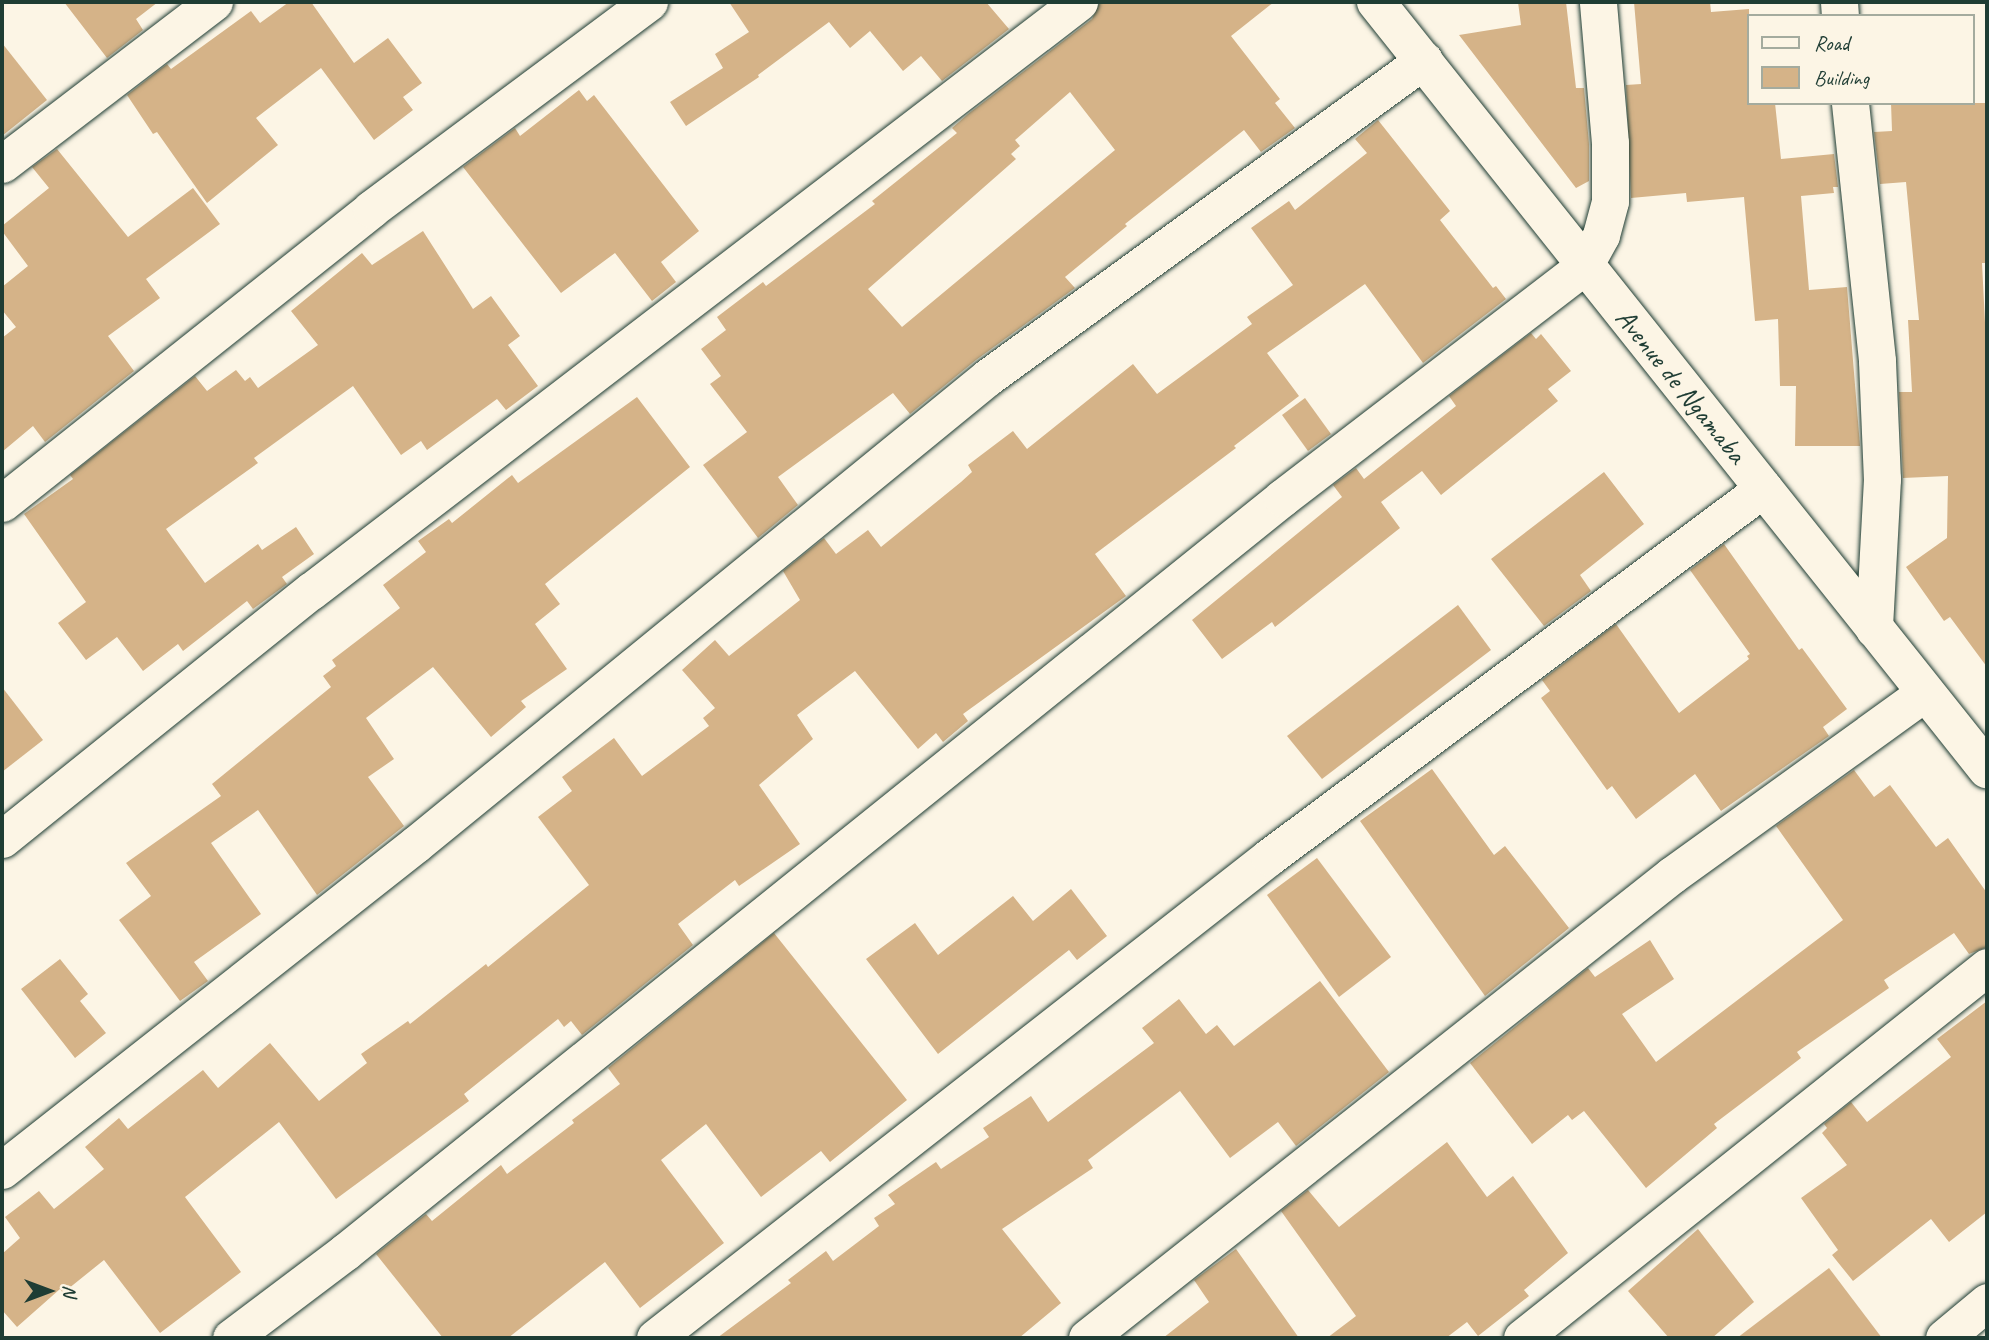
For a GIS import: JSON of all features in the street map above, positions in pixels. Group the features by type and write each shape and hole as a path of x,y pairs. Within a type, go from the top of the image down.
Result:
{"main road":[{"name":"Avenue de Ngamaba","path":"1376,2 1987,769"}],"street":[{"path":"2,164 214,2"},
{"path":"2,503 371,209 649,2"},
{"path":"2,839 311,591 1079,2"},
{"path":"231,1338 367,1235 1282,498 1584,266 1601,234 1609,201 1610,143 1598,2"},
{"path":"2,1170 416,845 988,377 1424,60"},
{"path":"1850,105 1877,361 1882,466 1874,629"},
{"path":"654,1338 1269,857 1764,488"},
{"path":"1087,1338 1672,875 1924,693"},
{"path":"1521,1338 1987,967"},
{"path":"1944,1338 1987,1302"}],"building":[{"path":"64,2 158,2 136,19 143,30 107,58"},
{"path":"289,2 311,2 354,63 388,38 422,83 403,97 413,110 374,140 321,68 256,118 278,145 207,203 157,132 153,134 127,95 167,64 171,69 251,11 260,23"},
{"path":"729,2 986,2 1009,29 942,81 921,56 903,71 870,31 850,48 829,22 758,75 759,77 686,126 670,102 723,68 715,54 749,32"},
{"path":"1100,2 1274,2 1231,36 1280,99 1275,103 1295,128 1261,152 1244,130 1125,224 1127,226 1065,277 1075,288 976,360 910,414 893,393 778,477 798,505 758,538 703,465 747,432 710,384 721,376 701,349 726,330 717,317 763,282 766,286 875,204 872,201 957,133 952,128 968,114 1092,19","holes":["1070,92 1115,150 902,327 868,289 1016,159 1011,154 1020,146 1015,140"]},
{"path":"1518,2 1566,2 1576,88 1584,88 1589,144 1589,181 1576,188 1459,35 1521,25"},
{"path":"1634,2 1710,2 1711,12 1749,9 1748,105 1775,105 1781,159 1834,154 1838,187 1833,187 1834,193 1801,196 1809,290 1847,287 1860,446 1795,446 1796,386 1780,386 1778,319 1755,321 1744,197 1687,202 1686,193 1631,198 1626,85 1641,84"},
{"path":"2,43 47,100 2,136"},
{"path":"579,90 587,101 594,95 699,231 661,262 676,282 652,301 615,253 561,293 463,167 515,128 520,136"},
{"path":"1987,103 1987,263 1982,263 1987,362 1987,667 1950,617 1944,621 1906,567 1947,538 1948,476 1903,478 1899,392 1912,392 1908,320 1919,320 1906,182 1880,184 1874,132 1892,131 1891,105"},
{"path":"1378,120 1450,211 1440,220 1493,288 1496,286 1506,299 1423,363 1365,284 1267,353 1299,396 1234,446 1236,448 1095,554 1126,596 963,714 968,721 943,742 936,733 918,749 855,671 797,715 813,739 759,785 800,844 739,886 735,880 678,924 693,945 582,1035 571,1021 564,1027 558,1019 464,1094 469,1101 336,1199 279,1122 185,1197 241,1272 160,1333 104,1260 63,1293 60,1289 17,1327 2,1310 2,1254 20,1238 5,1217 39,1191 54,1209 104,1169 85,1147 119,1118 128,1129 203,1070 218,1088 270,1043 319,1101 367,1063 361,1054 408,1021 410,1024 486,964 488,967 589,885 538,817 572,791 562,777 614,738 642,776 709,726 703,718 715,708 682,670 715,640 729,656 800,600 783,571 824,538 836,554 868,530 881,547 972,472 968,465 1013,431 1027,449 1133,364 1157,394 1252,324 1247,317 1293,285 1251,228 1289,201 1295,210 1367,153 1355,139"},
{"path":"57,149 128,237 193,188 220,224 146,279 160,298 108,336 134,371 45,442 33,426 2,452 2,338 16,327 2,310 2,287 28,266 2,231 2,226 49,188 32,167"},
{"path":"423,231 473,309 491,296 520,336 508,345 538,386 506,410 497,399 427,450 421,441 401,455 353,386 254,458 258,463 166,529 205,583 258,544 262,550 296,527 314,554 282,577 287,584 253,609 247,601 183,651 178,644 143,671 117,637 86,660 58,623 86,602 24,514 73,479 70,475 195,376 207,391 236,370 245,381 250,377 258,388 318,345 291,311 362,253 372,265"},
{"path":"1531,333 1536,339 1541,334 1571,371 1548,389 1558,401 1441,495 1422,471 1381,502 1400,528 1275,627 1272,622 1222,659 1192,620 1342,497 1333,485 1356,468 1364,479 1456,406 1449,396"},
{"path":"637,397 690,467 545,584 560,604 535,624 567,669 521,701 526,707 491,737 433,667 366,718 394,759 368,777 404,826 317,895 258,810 211,843 261,914 194,962 208,981 180,1001 119,920 151,896 126,863 221,796 212,784 331,687 323,676 336,666 332,660 400,608 383,585 426,552 418,541 449,519 452,523 512,475 518,483"},
{"path":"1305,398 1331,434 1308,451 1282,415"},
{"path":"1604,472 1644,524 1580,575 1591,591 1544,626 1491,559"},
{"path":"1724,544 1799,650 1802,648 1847,709 1823,727 1829,736 1721,811 1695,774 1636,819 1612,786 1607,790 1541,698 1550,691 1542,680 1616,624 1679,713 1749,659 1747,656 1750,654 1690,570"},
{"path":"1458,605 1491,650 1322,779 1287,736"},
{"path":"2,687 43,740 2,772"},
{"path":"1432,769 1494,855 1505,846 1569,928 1485,996 1360,821"},
{"path":"1854,770 1874,797 1890,785 1936,847 1948,838 1987,893 1987,947 1969,954 1954,933 1884,980 1889,988 1797,1052 1801,1058 1714,1124 1717,1128 1646,1188 1584,1111 1572,1120 1568,1115 1532,1144 1470,1063 1588,968 1595,977 1650,940 1674,979 1622,1014 1656,1062 1843,920 1776,826"},
{"path":"1317,858 1391,957 1339,997 1267,895"},
{"path":"1071,889 1107,936 1077,960 1069,950 938,1054 866,959 915,923 938,955 1013,896 1033,921"},
{"path":"774,933 907,1100 830,1162 821,1151 761,1197 706,1124 661,1160 724,1243 640,1308 605,1262 508,1338 443,1338 376,1254 426,1214 432,1221 501,1165 507,1174 574,1123 572,1120 620,1084 608,1068"},
{"path":"60,959 88,994 80,1001 106,1033 75,1058 21,989"},
{"path":"1320,981 1389,1072 1296,1146 1278,1122 1230,1158 1180,1091 1088,1160 1093,1168 1002,1229 1061,1303 1019,1338 717,1338 791,1283 788,1280 826,1251 833,1261 879,1226 874,1218 895,1204 888,1195 936,1162 941,1169 989,1137 983,1128 1031,1096 1048,1122 1154,1043 1142,1028 1179,999 1206,1034 1217,1025 1234,1046"},
{"path":"1987,1001 1987,1212 1949,1242 1931,1219 1853,1281 1832,1255 1838,1250 1801,1198 1847,1165 1822,1133 1827,1128 1824,1124 1851,1102 1867,1122 1951,1057 1937,1039"},
{"path":"1447,1142 1487,1197 1513,1176 1568,1253 1524,1290 1529,1296 1478,1336 1467,1322 1446,1338 1327,1338 1356,1316 1281,1211 1308,1190 1339,1227"},
{"path":"1698,1229 1754,1302 1712,1338 1669,1338 1628,1291"},
{"path":"1236,1249 1299,1338 1163,1338 1209,1302 1194,1280"},
{"path":"1829,1268 1882,1338 1737,1338"}]}
